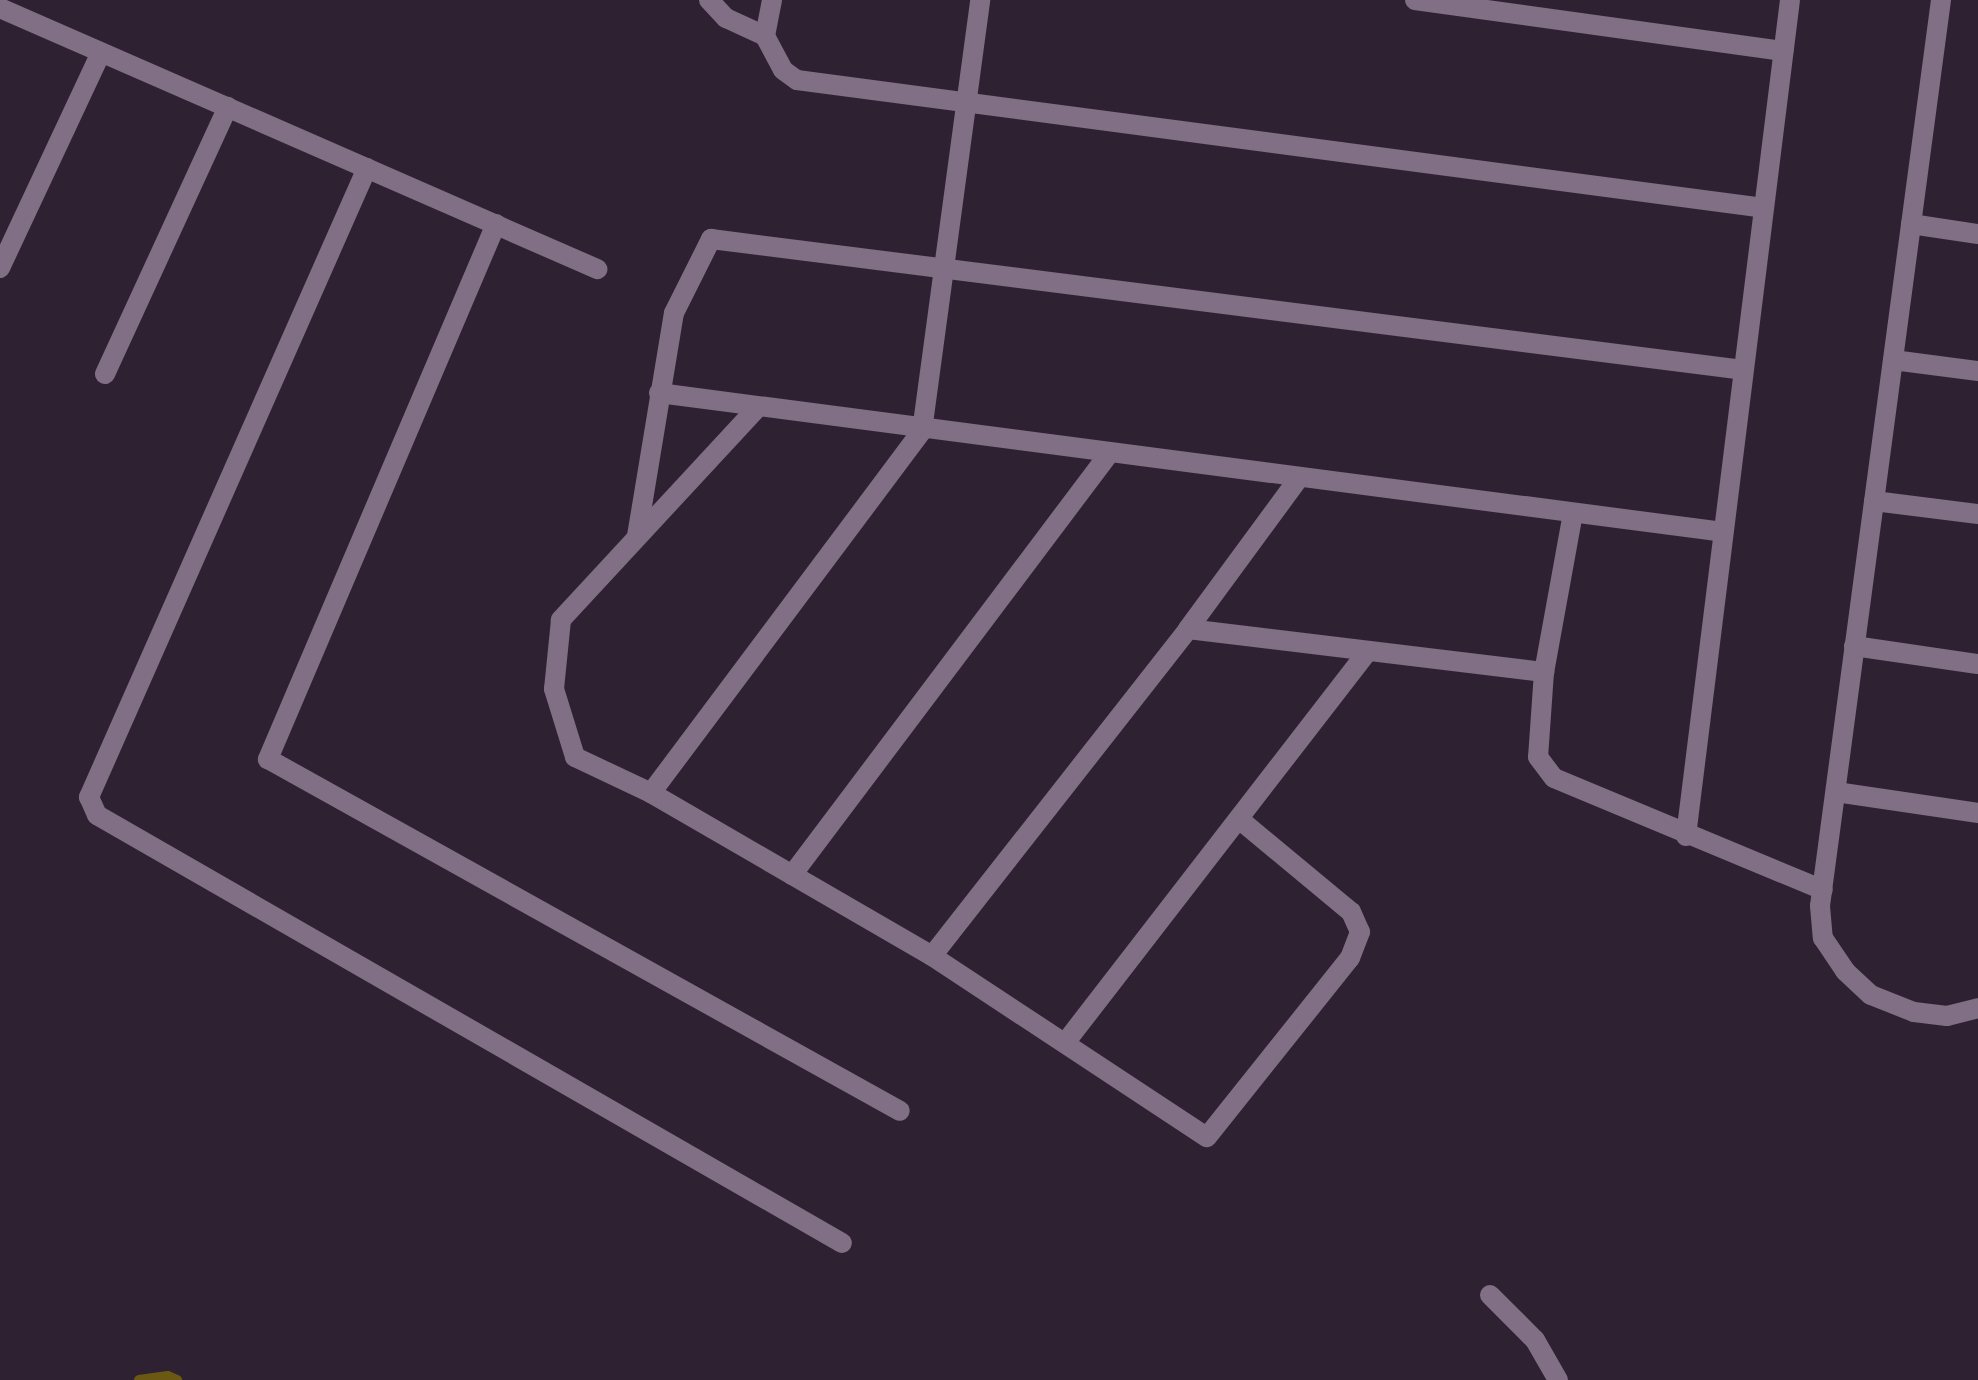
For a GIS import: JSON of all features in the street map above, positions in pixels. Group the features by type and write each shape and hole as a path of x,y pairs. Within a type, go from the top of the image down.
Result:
{"street":[{"path":"709,0 726,18 765,36 783,70 797,80 1764,208"},
{"path":"765,36 772,0"},
{"path":"651,793 922,431 980,0"},
{"path":"1415,0 1783,51"},
{"path":"1686,836 1790,0"},
{"path":"1941,0 1823,890 1823,938 1845,971 1871,995 1914,1012 1947,1016 1978,1008"},
{"path":"0,8 597,269"},
{"path":"0,268 101,52"},
{"path":"105,374 228,107"},
{"path":"367,168 89,797 97,815 842,1243"},
{"path":"496,224 273,735 268,759 900,1111"},
{"path":"1911,224 1978,234"},
{"path":"637,536 674,313 711,239 1743,370"},
{"path":"1893,360 1978,371"},
{"path":"659,393 922,431 1723,532"},
{"path":"757,408 561,620 554,689 575,757 651,793 932,956 1207,1137 1340,970 1360,932 1351,912 1240,820"},
{"path":"792,875 1108,455"},
{"path":"932,956 1188,629 1298,479"},
{"path":"1874,501 1978,514"},
{"path":"1573,513 1544,672 1538,757 1554,778 1686,836 1823,890"},
{"path":"1188,629 1544,672"},
{"path":"1854,646 1978,664"},
{"path":"1065,1043 1368,651"},
{"path":"1836,792 1978,813"},
{"path":"1490,1295 1535,1340 1558,1380"}],"waterway":[{"path":"139,1380 168,1376 177,1380"}]}
